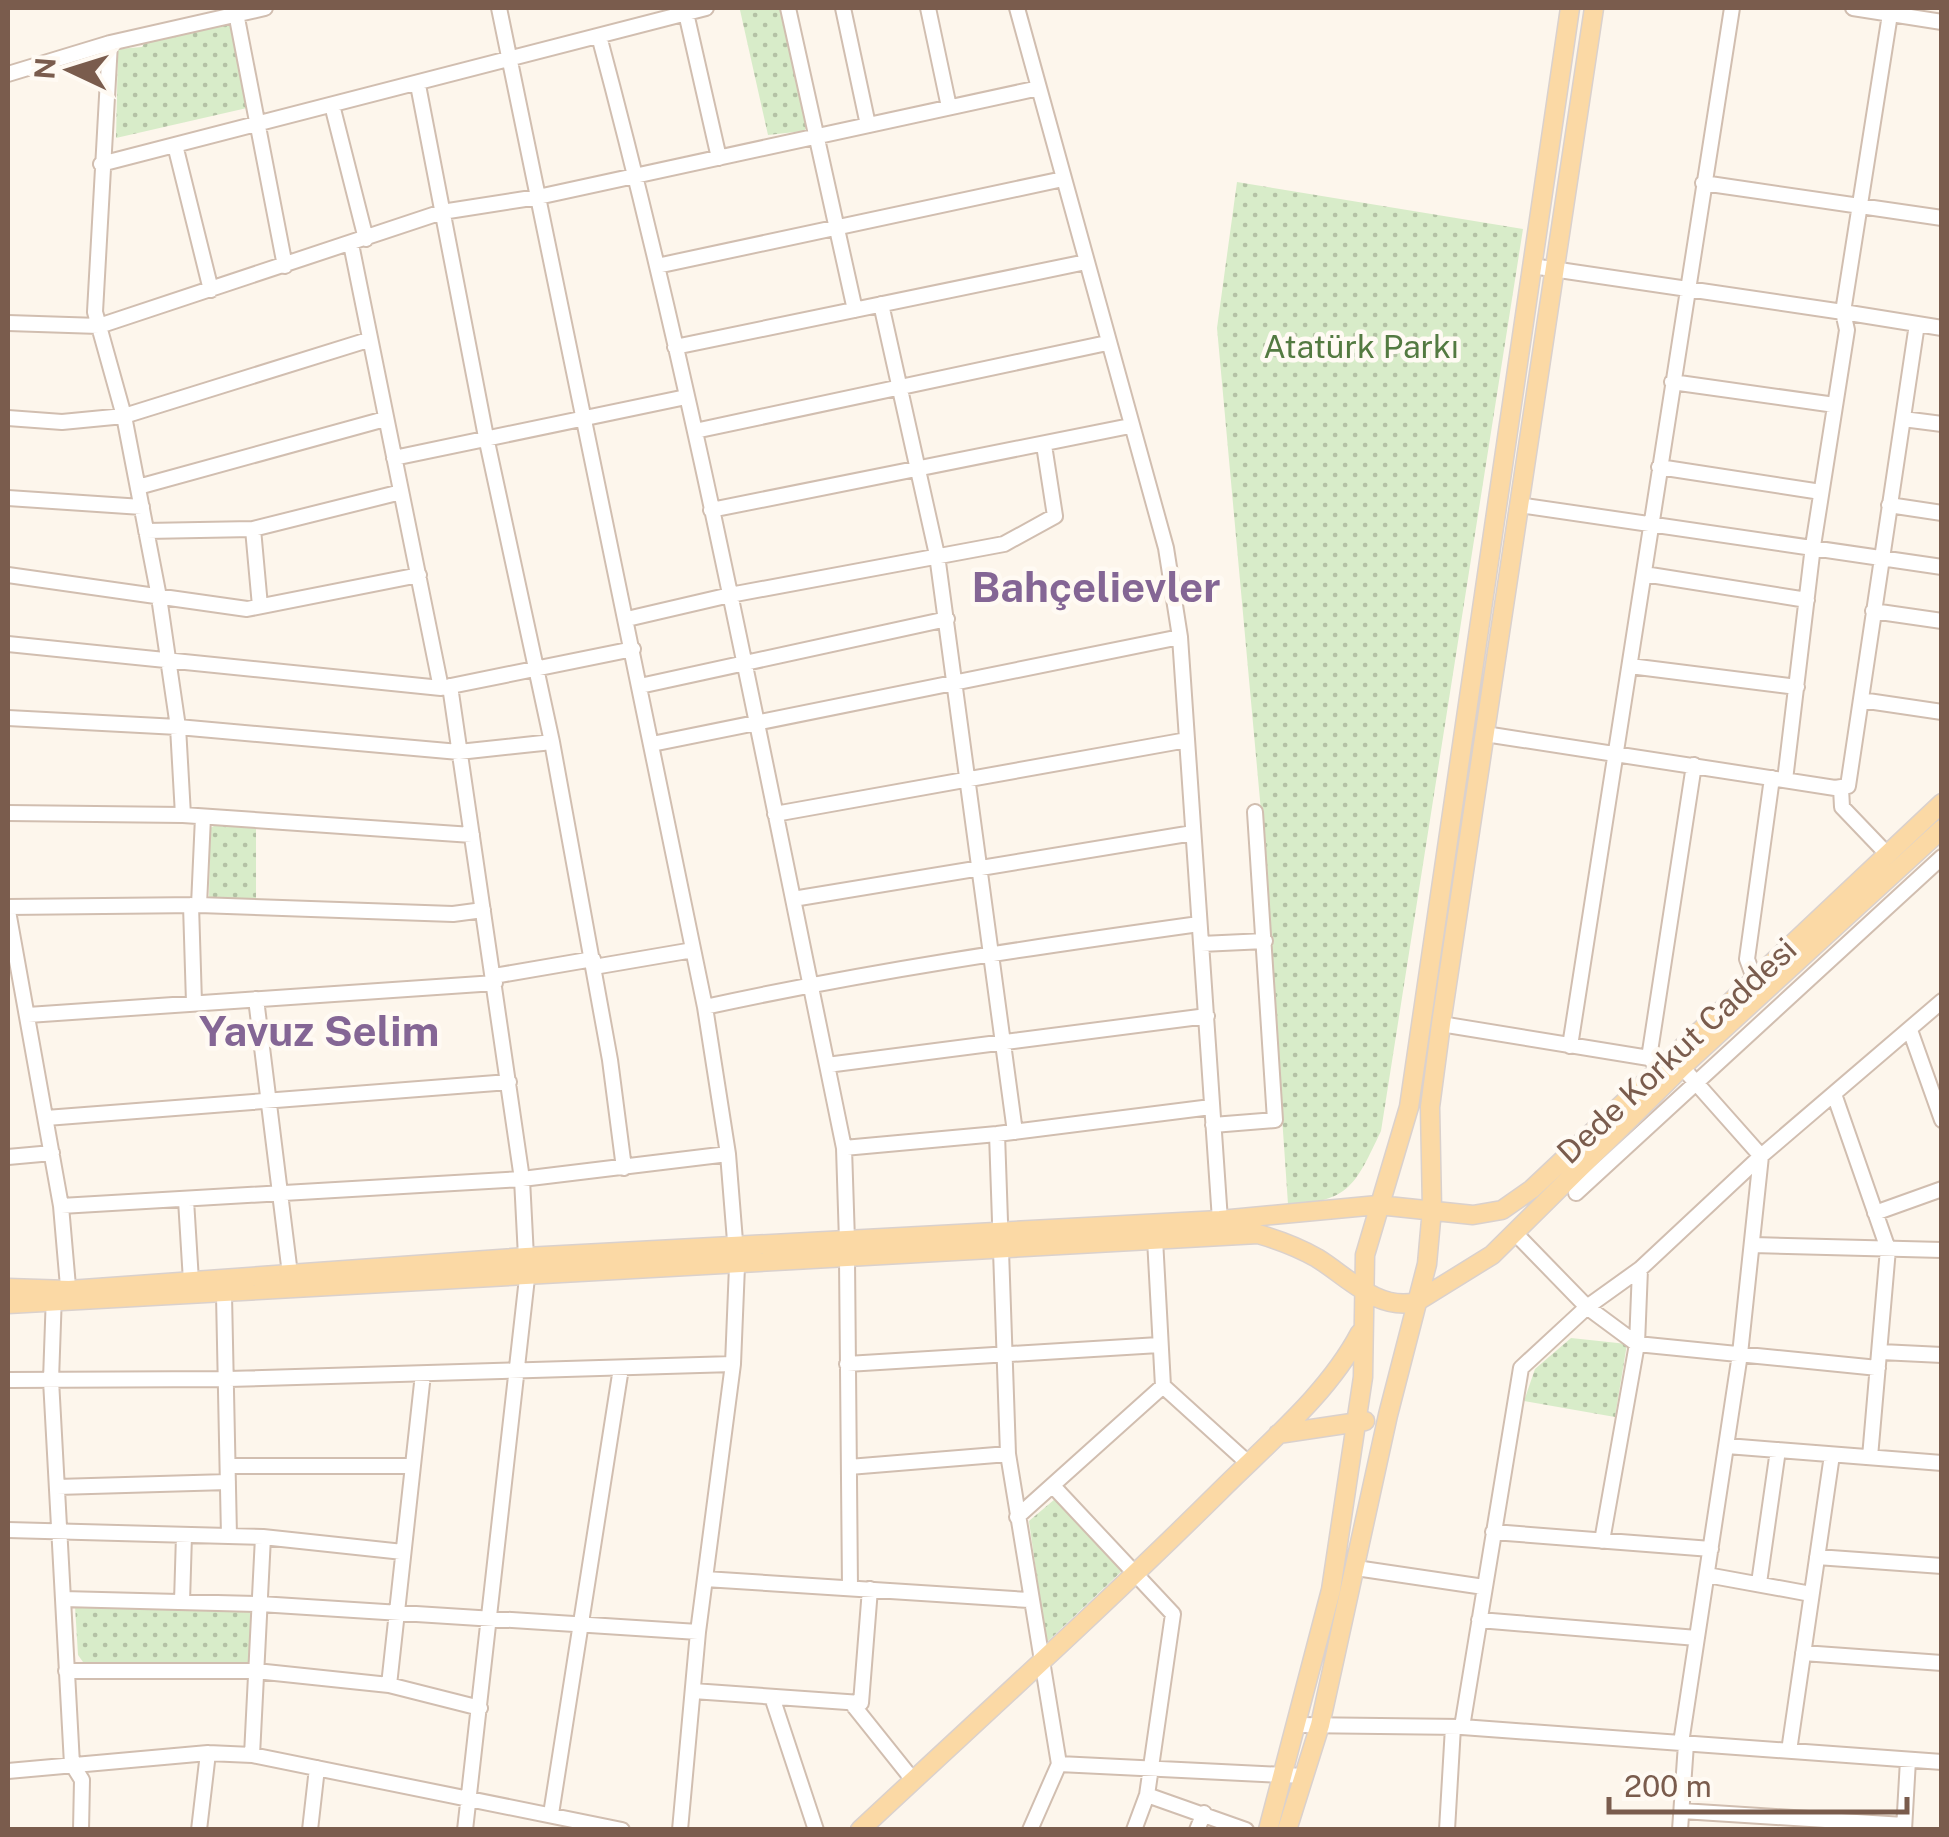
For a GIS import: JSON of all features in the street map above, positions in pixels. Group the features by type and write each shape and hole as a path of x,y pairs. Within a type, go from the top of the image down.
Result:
{"main road":[{"path":"1287,1830 1298,1725 1330,1590 1358,1423 1366,1254 1409,1107 1570,8"},
{"path":"1268,1830 1320,1725 1388,1415 1427,1264 1432,1209 1430,1107 1441,1024 1594,8"},
{"name":"Dede Korkut Caddesi","path":"999,1239 1378,1205 1473,1215 1502,1210 1532,1189 1653,1062 1754,978 1942,804"},
{"name":"Dede Korkut Caddesi","path":"1416,1302 1492,1255 1682,1068 1942,829"},
{"path":"8,1288 61,1297 224,1295 737,1266 847,1250 999,1239 1155,1239 1258,1234 1316,1258 1364,1291 1402,1305 1416,1302"},
{"path":"8,1304 191,1281 526,1257 736,1246 847,1250"},
{"path":"860,1830 1040,1665 1248,1463 1342,1366 1363,1328"},
{"path":"1277,1434 1388,1415"}],"street":[{"path":"8,74 110,44 265,8"},
{"path":"499,8 706,1007 728,1154 737,1266 733,1364 698,1632 680,1830"},
{"path":"101,164 706,8"},
{"path":"788,8 855,310"},
{"path":"843,8 868,125"},
{"path":"928,8 949,107"},
{"path":"1017,8 1106,343 1166,548 1180,637 1220,1220"},
{"path":"1570,1046 1732,8"},
{"path":"1853,8 1891,10 1942,22"},
{"path":"1754,978 1747,959 1796,687 1813,546 1847,330 1843,312 1891,10"},
{"path":"236,13 285,266"},
{"path":"686,13 719,158"},
{"path":"600,36 637,176 712,510 844,1148 850,1588"},
{"path":"110,44 95,312 124,416 159,597 178,727 183,815"},
{"path":"418,85 486,437 552,742 593,963 624,1168"},
{"path":"8,322 100,326 442,212 538,197 1039,88"},
{"path":"332,105 358,241 368,340 460,752 522,1179 526,1257"},
{"path":"175,145 211,290"},
{"path":"657,266 1063,179"},
{"path":"1703,183 1942,218"},
{"path":"675,347 1086,262"},
{"path":"1532,266 1942,328"},
{"path":"881,304 937,555 957,681 1014,1132"},
{"path":"1485,734 1840,788 1850,784 1872,611 1918,324"},
{"path":"8,418 62,422 124,416 368,340"},
{"path":"694,430 1106,343"},
{"path":"1672,382 1835,405"},
{"path":"394,458 686,396"},
{"path":"138,487 386,419"},
{"path":"1902,419 1942,424"},
{"path":"712,510 1130,426"},
{"path":"627,619 730,595 1004,544 1055,516 1044,445"},
{"path":"1659,468 1822,492"},
{"path":"146,531 253,529 401,492"},
{"path":"8,498 142,507"},
{"path":"1519,505 1942,567"},
{"path":"1889,506 1942,513"},
{"path":"253,529 260,606"},
{"path":"1644,574 1807,600"},
{"path":"8,575 247,609 418,575"},
{"path":"1872,611 1942,620"},
{"path":"640,686 947,619"},
{"path":"652,744 1180,637"},
{"path":"8,644 446,687 633,649"},
{"path":"1630,666 1796,687"},
{"path":"1861,700 1942,712"},
{"path":"8,718 178,727 460,752 552,742"},
{"path":"775,814 1187,740"},
{"path":"1441,1024 1653,1062 1694,765"},
{"path":"1840,788 1842,807 1887,854"},
{"path":"8,812 183,815 472,835"},
{"path":"1213,1125 1275,1120 1255,812"},
{"path":"194,1003 195,905 203,816"},
{"path":"793,899 1193,833"},
{"path":"1576,1193 1942,857"},
{"path":"81,1830 82,1780 72,1764 51,1380 61,1297 61,1206 28,1015 12,962 8,909 195,905 454,914 483,910"},
{"path":"706,1007 810,984 1199,924"},
{"path":"1200,944 1266,940"},
{"path":"28,1015 494,979 694,950"},
{"path":"256,999 290,1274"},
{"path":"1446,1830 1458,1727 1521,1368 1587,1307 1640,1270 1761,1156 1942,1001"},
{"path":"827,1065 1207,1016"},
{"path":"1910,1030 1942,1120"},
{"path":"1680,1830 1684,1743 1740,1354 1761,1156 1682,1068"},
{"path":"46,1118 508,1082"},
{"path":"1834,1094 1888,1249 1870,1457"},
{"path":"844,1148 997,1134 1212,1107"},
{"path":"997,1134 1008,1454 1059,1764 1030,1830"},
{"path":"8,1156 52,1153"},
{"path":"61,1206 522,1179 728,1154"},
{"path":"1875,1214 1942,1189"},
{"path":"186,1200 191,1281"},
{"path":"1515,1234 1587,1307 1638,1344 1878,1368"},
{"path":"1155,1239 1162,1386 1248,1463"},
{"path":"1753,1245 1942,1250"},
{"path":"1602,1541 1638,1344 1640,1270"},
{"path":"465,1830 527,1278"},
{"path":"224,1295 229,1536"},
{"path":"846,1364 1159,1344"},
{"path":"1881,1352 1942,1354"},
{"path":"8,1380 228,1379 733,1364"},
{"path":"557,1820 621,1368"},
{"path":"389,1684 422,1374"},
{"path":"1017,1517 1162,1386"},
{"path":"1726,1446 1942,1463"},
{"path":"1759,1583 1778,1450"},
{"path":"849,1467 1008,1454"},
{"path":"1788,1751 1832,1455"},
{"path":"57,1487 413,1466"},
{"path":"1053,1486 1173,1614 1152,1770 1134,1830"},
{"path":"8,1530 229,1536 404,1552"},
{"path":"1492,1532 1710,1549"},
{"path":"182,1602 184,1534"},
{"path":"252,1755 262,1538"},
{"path":"1817,1557 1942,1566"},
{"path":"1356,1568 1484,1587"},
{"path":"1708,1574 1811,1594"},
{"path":"705,1579 1029,1600"},
{"path":"693,1691 861,1703 870,1589"},
{"path":"63,1599 260,1604 698,1632"},
{"path":"1479,1620 1697,1638"},
{"path":"1803,1653 1942,1663"},
{"path":"66,1671 256,1671 389,1684 480,1708"},
{"path":"772,1697 816,1830"},
{"path":"853,1705 914,1780"},
{"path":"1298,1725 1458,1727 1942,1762"},
{"path":"8,1772 208,1752 252,1755 469,1797 557,1820 622,1830"},
{"path":"199,1830 208,1752"},
{"path":"1682,1811 1904,1827 1908,1760"},
{"path":"1059,1764 1295,1775"},
{"path":"310,1830 317,1768"},
{"path":"1147,1796 1246,1830"},
{"path":"1197,1830 1204,1813"}],"green space":[{"path":"780,8 808,126 804,131 768,135 740,10"},
{"path":"231,21 247,108 116,138 118,49 142,47 146,40"},
{"name":"Atatürk Parkı","path":"1237,182 1523,229 1381,1131 1348,1187 1309,1203 1288,1204 1261,811 1217,328"},
{"path":"256,825 256,899 209,900 210,828"},
{"path":"1571,1338 1627,1344 1615,1417 1524,1401 1535,1369"},
{"path":"1055,1499 1123,1570 1046,1643 1029,1521"},
{"path":"75,1606 253,1610 251,1663 83,1662 78,1655"}],"district":[{"name":"Bahçelievler","path":"1096,587"},
{"name":"Yavuz Selim","path":"319,1031"}]}
